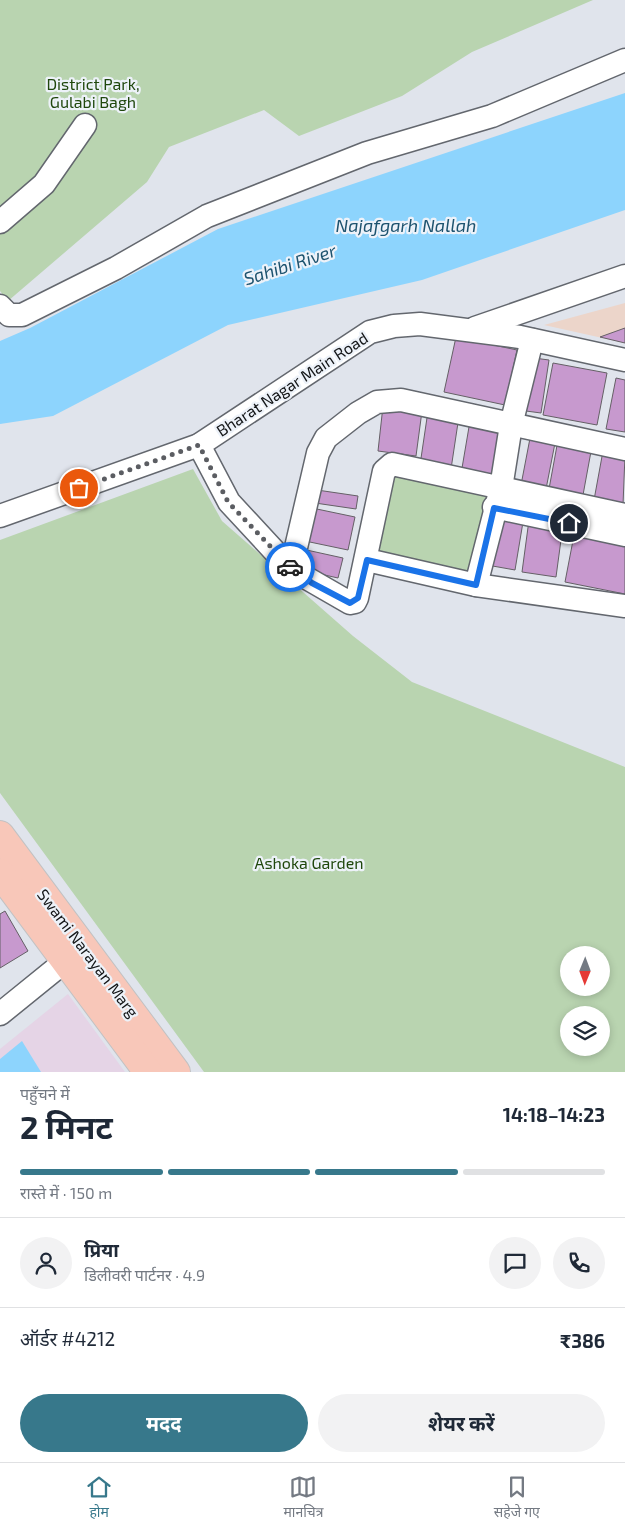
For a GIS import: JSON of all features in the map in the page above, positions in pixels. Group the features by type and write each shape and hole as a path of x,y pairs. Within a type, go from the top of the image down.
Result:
{"main road":[{"name":"Swami Narayan Marg","path":"0,835 148,1072"},
{"name":"Swami Narayan Marg","path":"5,888 74,954 176,1072"}],"street":[{"path":"5,311 22,315 116,268 207,216 367,154 492,116 625,60"},
{"path":"0,222 36,192 85,124"},
{"path":"469,330 625,276"},
{"name":"Bharat Nagar Main Road","path":"0,516 199,445 370,332 394,326 420,324 469,330 532,340 625,360"},
{"path":"476,585 498,498 511,425 532,340"},
{"path":"291,569 318,453 326,438 358,413 377,402 401,400 625,449"},
{"path":"199,445 228,502 291,569 350,603 358,598 384,471 387,466 392,464 498,498 625,535"},
{"path":"498,498 625,515"},
{"path":"367,560 476,585 625,606"},
{"path":"0,1014 74,954"}],"shaded area":[{"path":"625,303 625,343 544,325"},
{"path":"68,994 125,1072 0,1072 0,1049"}],"green space":[{"name":"District Park, Gulabi Bagh","path":"0,0 593,0 472,52 402,96 299,136 264,110 169,147 147,182 8,301 0,291"},
{"name":"Ashoka Garden","path":"193,469 222,521 353,636 412,682 625,767 625,1072 204,1072 0,793 0,540"},
{"path":"392,473 493,494 475,575 375,554"}],"water":[{"name":"Najafgarh Nallah","path":"625,93 625,210 422,280 228,325 53,416 0,424 0,341 30,328 218,229"},
{"path":"22,1041 41,1072 0,1072 0,1059"}],"building":[{"path":"625,328 625,343 600,337"},
{"path":"456,337 517,350 505,405 444,392"},
{"path":"534,358 549,360 541,413 526,411"},
{"path":"553,363 607,373 597,425 543,415"},
{"path":"616,378 625,380 625,432 606,429"},
{"path":"383,406 422,411 416,456 378,451"},
{"path":"428,411 459,416 451,469 420,465"},
{"path":"470,421 504,426 496,479 461,474"},
{"path":"531,433 556,438 546,489 521,485"},
{"path":"558,440 592,446 583,495 549,489"},
{"path":"603,451 625,455 623,505 594,500"},
{"path":"317,490 358,496 356,509 315,503"},
{"path":"312,508 355,517 348,550 305,541"},
{"path":"496,512 524,516 515,570 487,565"},
{"path":"529,520 563,525 556,577 522,572"},
{"path":"575,530 625,539 625,594 565,582"},
{"path":"302,549 343,558 338,578 298,569"},
{"path":"5,911 28,951 0,968 0,914"}],"way so far":[{"path":"79,488 199,445 228,502 290,567"}],"route":[{"path":"290,567 312,583 350,603 355,602 358,598 367,560 476,585 494,508 569,523"}],"water label":[{"name":"Sahibi River","path":"290,265"}]}
